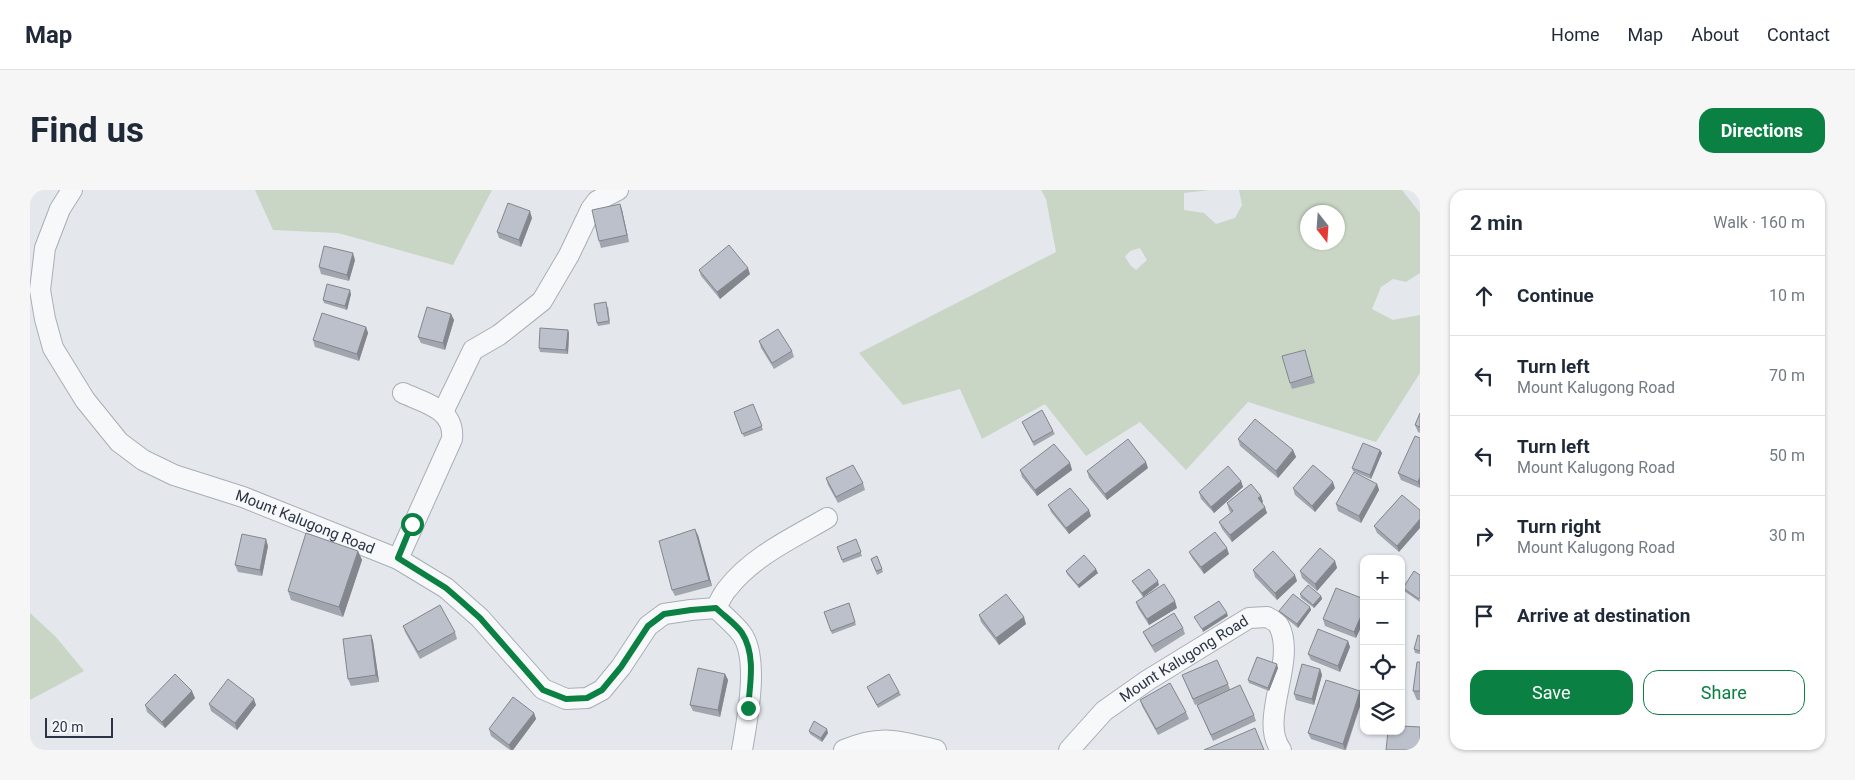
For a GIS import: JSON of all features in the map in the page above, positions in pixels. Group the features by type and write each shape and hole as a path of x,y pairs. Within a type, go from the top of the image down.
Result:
{"street":[{"name":"Mount Kalugong Road","path":"72,190 60,209 45,248 40,290 45,319 53,348 85,400 118,442 143,460 174,475 243,497 398,558 454,595 480,618 543,690 566,699 587,698 602,690 621,667 648,626 664,614 716,608"},
{"path":"443,412 473,350 499,335 542,301 569,255 590,209 596,201 618,190"},
{"path":"398,558 452,439 450,420 443,412 403,393"},
{"path":"742,750 751,666 749,650 742,633 716,608 727,588 746,569 775,548 827,518"},
{"name":"Mount Kalugong Road","path":"1069,750 1104,711 1148,680 1249,618 1267,616 1278,624 1283,638 1283,664 1273,725 1277,745 1280,750"},
{"path":"844,750 862,742 891,739 936,750"}],"green space":[{"path":"255,190 492,190 453,265 338,233 273,230"},
{"path":"1041,190 1210,190 1184,193 1184,210 1204,213 1216,224 1235,218 1242,205 1239,190 1402,190 1420,213 1420,273 1406,282 1393,279 1381,287 1372,309 1393,320 1420,315 1420,373 1376,442 1248,402 1186,470 1140,422 1086,456 1045,404 982,439 960,389 903,405 859,353 1056,252 1046,199","holes":["1140,248 1147,260 1136,270 1125,257 1130,251"]},
{"path":"30,613 56,637 84,671 30,700"}],"building":[{"path":"508,203 530,211 519,240 497,232"},
{"path":"620,204 627,235 599,241 592,210"},
{"path":"729,245 748,268 717,292 699,270"},
{"path":"324,246 353,253 347,275 319,267"},
{"path":"327,284 350,290 345,306 323,300"},
{"path":"606,302 609,321 597,323 594,304"},
{"path":"427,307 451,314 443,343 418,337"},
{"path":"322,313 366,327 357,354 313,340"},
{"path":"540,328 568,330 566,350 539,348"},
{"path":"778,329 792,351 772,363 759,341"},
{"path":"1305,350 1312,376 1290,383 1282,356"},
{"path":"753,404 762,426 742,434 734,412"},
{"path":"1042,410 1053,431 1033,442 1022,422"},
{"path":"1420,413 1420,427 1415,425"},
{"path":"1255,419 1293,450 1276,471 1238,439"},
{"path":"1415,436 1420,438 1420,477 1418,482 1398,473"},
{"path":"1128,439 1146,462 1105,494 1087,471"},
{"path":"1363,443 1380,450 1370,475 1352,468"},
{"path":"1054,444 1070,463 1035,490 1020,470"},
{"path":"853,465 863,483 836,497 826,478"},
{"path":"1313,465 1333,482 1312,506 1293,488"},
{"path":"1228,466 1241,481 1211,507 1199,492"},
{"path":"1354,472 1377,484 1359,516 1336,504"},
{"path":"1251,484 1261,496 1258,498 1265,507 1230,535 1219,522 1233,511 1227,503"},
{"path":"1070,488 1089,510 1066,528 1048,505"},
{"path":"1402,495 1420,510 1420,519 1397,546 1374,526"},
{"path":"695,529 709,580 672,590 659,541"},
{"path":"1215,532 1227,548 1201,567 1189,552"},
{"path":"306,533 358,551 339,607 288,591"},
{"path":"242,534 266,539 260,570 235,565"},
{"path":"856,539 861,552 842,560 837,547"},
{"path":"1320,548 1335,561 1315,584 1300,571"},
{"path":"1273,551 1295,575 1275,593 1253,570"},
{"path":"1084,555 1096,569 1078,585 1066,571"},
{"path":"877,556 882,569 876,571 871,559"},
{"path":"1149,569 1158,581 1142,593 1132,581"},
{"path":"1414,571 1420,575 1419,599 1405,589 1405,585"},
{"path":"1164,584 1175,601 1147,619 1136,602"},
{"path":"1308,585 1321,596 1313,605 1300,594"},
{"path":"1336,588 1360,597 1360,618 1354,632 1323,619"},
{"path":"1006,594 1024,617 996,638 979,615"},
{"path":"1293,594 1310,607 1297,624 1279,611"},
{"path":"1219,601 1227,613 1202,629 1194,617"},
{"path":"849,603 855,622 831,631 824,612"},
{"path":"440,605 455,632 418,652 403,626"},
{"path":"1174,613 1183,628 1152,646 1143,632"},
{"path":"1318,629 1348,641 1338,666 1308,654"},
{"path":"371,635 376,675 348,679 343,639"},
{"path":"1418,635 1420,636 1420,651 1414,649"},
{"path":"1257,657 1277,664 1268,688 1248,680"},
{"path":"1217,660 1228,684 1193,699 1182,675"},
{"path":"1417,662 1420,662 1420,691 1413,691"},
{"path":"1302,664 1320,669 1312,699 1294,694"},
{"path":"698,668 725,674 718,710 690,705"},
{"path":"175,674 192,691 162,722 145,705"},
{"path":"889,674 899,692 877,705 867,687"},
{"path":"228,679 254,699 235,723 209,704"},
{"path":"1326,680 1360,691 1343,744 1308,733"},
{"path":"1170,683 1186,712 1156,729 1140,700"},
{"path":"1240,685 1254,715 1211,735 1197,705"},
{"path":"513,697 534,713 509,745 489,729"},
{"path":"814,721 827,729 821,738 809,731"},
{"path":"1405,726 1420,727 1420,750 1386,750 1388,735 1405,735"},
{"path":"1255,728 1264,750 1204,750"}],"route":[{"path":"412,524 398,558 446,588 480,618 543,690 566,699 587,698 602,690 621,667 648,626 664,614 716,608 742,633 749,650 751,666 748,708"}]}
